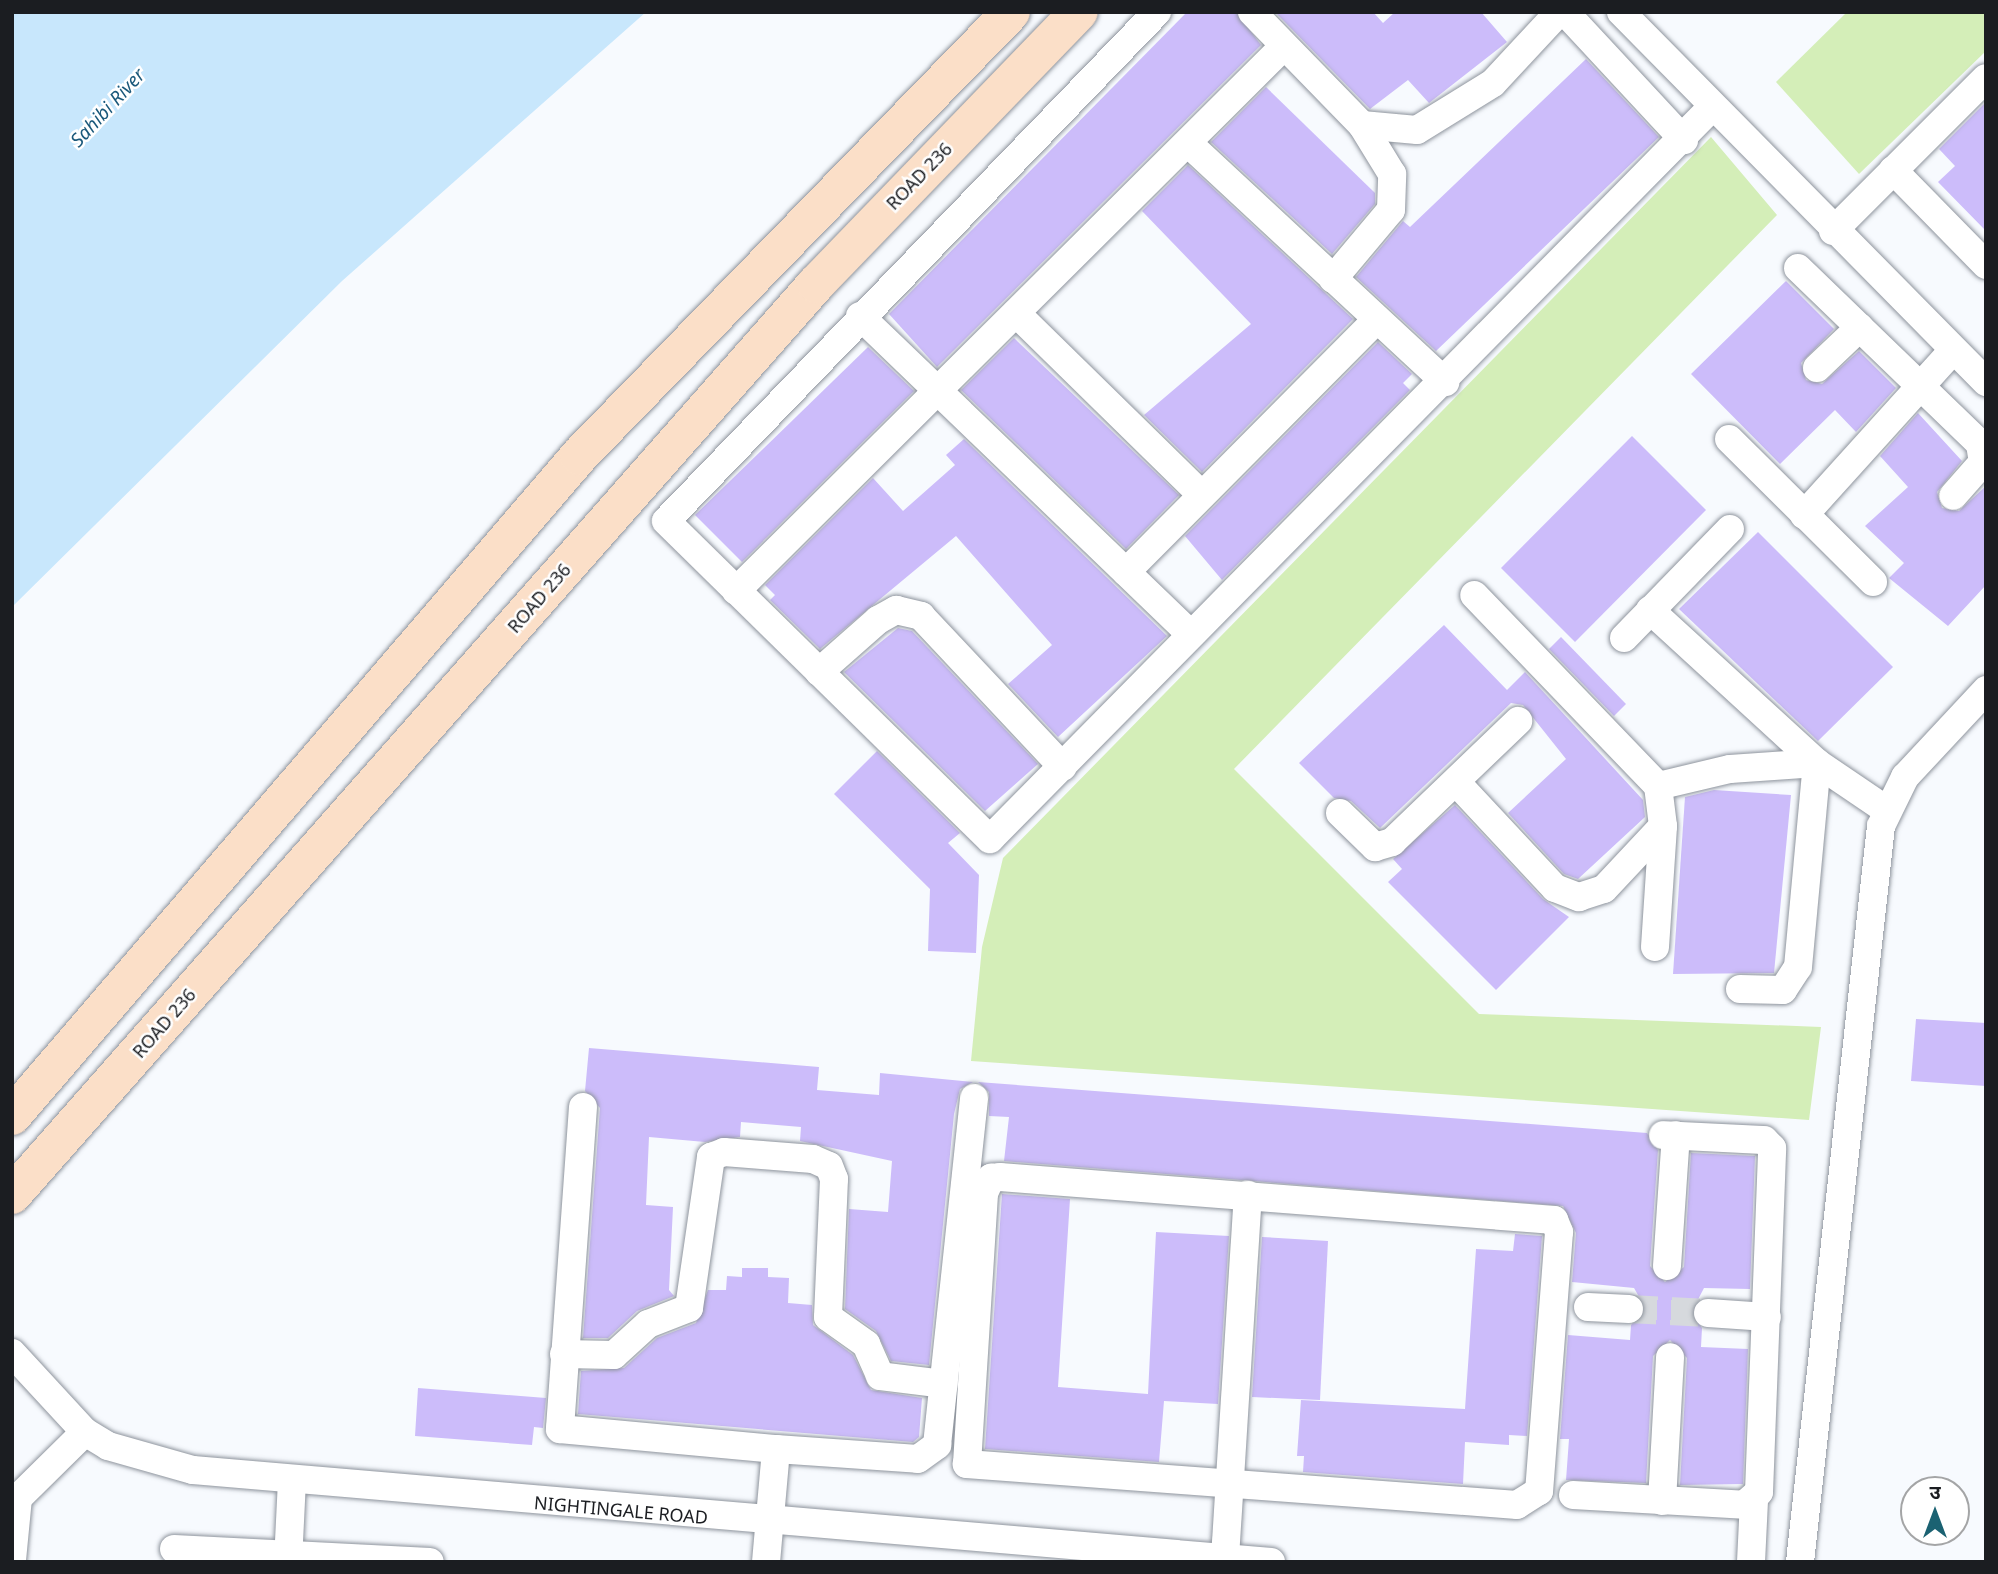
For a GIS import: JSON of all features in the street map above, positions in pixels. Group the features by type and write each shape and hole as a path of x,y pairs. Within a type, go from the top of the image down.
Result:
{"street":[{"path":"12,1116 579,456 1011,12"},
{"name":"ROAD 236","path":"12,1195 816,284 1079,12"},
{"path":"1157,12 860,316 666,521 990,839 1190,634 1445,382 1684,140 1711,108"},
{"path":"1252,12 1362,125 1392,174 1391,210 1333,279"},
{"path":"1362,125 1417,130 1493,83 1562,12 1684,140"},
{"path":"1621,12 1711,108 1986,383"},
{"path":"736,591 1189,144 1284,46"},
{"path":"1833,231 1986,78"},
{"path":"1189,144 1445,382"},
{"path":"1893,170 1986,265"},
{"path":"1798,268 1920,384 1985,453 1954,496"},
{"path":"1016,313 1202,495"},
{"path":"860,316 1190,634"},
{"path":"1126,572 1376,320"},
{"path":"1817,368 1860,327"},
{"path":"1804,515 1952,351"},
{"path":"1729,439 1873,582"},
{"path":"1624,638 1730,528"},
{"path":"1474,594 1658,786 1663,826 1654,947"},
{"path":"819,672 878,620 896,610 921,616 1063,767"},
{"path":"1650,610 1817,762 1885,809"},
{"path":"1800,1562 1885,809 1905,777 1986,690"},
{"path":"1340,813 1375,847 1392,842 1518,721"},
{"path":"1658,786 1730,769 1817,762"},
{"path":"1740,989 1783,990 1798,967 1817,762"},
{"path":"1456,782 1555,888 1579,897 1604,889 1663,826"},
{"path":"583,1107 560,1429 918,1459 937,1445 974,1098"},
{"path":"1667,1266 1670,1135 1764,1140 1772,1148 1767,1317 1751,1562"},
{"path":"564,1354 614,1355 644,1326 689,1308 708,1164 717,1153 813,1158 829,1166 834,1179 828,1317 866,1344 880,1376 944,1384"},
{"path":"991,1178 1248,1195 1547,1216 1559,1232 1539,1491 1527,1503 975,1467 967,1464 963,1449 984,1194 991,1178"},
{"path":"1225,1558 1248,1195"},
{"path":"1587,1307 1629,1309"},
{"path":"1708,1313 1767,1317"},
{"name":"NIGHTINGALE ROAD","path":"12,1353 85,1432 108,1446 193,1470 769,1523 1271,1562"},
{"path":"1662,1501 1670,1356"},
{"path":"12,1560 15,1497 85,1432"},
{"path":"766,1562 776,1449"},
{"path":"288,1558 292,1479"},
{"path":"1573,1495 1662,1501 1754,1501"},
{"path":"174,1549 288,1558 430,1562"}],"green space":[{"path":"1847,12 1986,12 1986,51 1859,174 1776,82"},
{"path":"1711,137 1777,215 1234,769 1479,1014 1821,1027 1809,1120 971,1061 982,947 1003,858"}],"water":[{"name":"Sahibi River","path":"14,12 646,12 342,281 12,607"}],"building":[{"path":"1187,12 1236,12 1261,45 937,367 889,314"},
{"path":"1275,12 1373,12 1383,23 1395,12 1481,12 1507,42 1429,103 1408,80 1370,109"},
{"path":"1586,59 1659,137 1436,351 1356,277 1403,221 1410,227"},
{"path":"1266,87 1375,193 1375,204 1332,254 1211,142"},
{"path":"1986,102 1986,231 1938,182 1955,166 1939,149"},
{"path":"1188,165 1353,319 1202,472 1144,415 1251,324 1142,211"},
{"path":"1786,281 1834,329 1801,363 1806,380 1822,384 1859,351 1896,388 1856,432 1835,410 1780,464 1691,374"},
{"path":"1014,338 1179,495 1126,549 961,390"},
{"path":"1378,342 1412,374 1403,383 1410,390 1222,580 1185,536"},
{"path":"868,347 914,391 742,562 695,515"},
{"path":"1918,413 1962,461 1937,492 1942,508 1959,511 1986,486 1986,585 1948,626 1889,578 1904,563 1865,526 1908,487 1880,456"},
{"path":"1632,436 1706,510 1575,642 1501,568"},
{"path":"964,439 1167,636 1058,737 1008,684 1052,645 956,536 820,649 770,600 775,595 765,585 873,478 903,511 955,465 946,455"},
{"path":"1758,532 1893,667 1818,741 1679,609"},
{"path":"1444,625 1507,690 1525,672 1643,800 1645,817 1578,879 1564,874 1508,813 1566,759 1523,705 1511,703 1380,828 1351,801 1334,798 1299,763"},
{"path":"898,628 912,631 1038,764 985,811 844,672"},
{"path":"1561,637 1626,704 1614,716 1549,649"},
{"path":"877,751 960,833 948,843 979,875 976,953 928,951 930,889 834,794"},
{"path":"1714,790 1791,795 1774,973 1673,974 1685,797"},
{"path":"1455,805 1543,899 1569,917 1496,990 1388,882 1402,869 1393,859"},
{"path":"1916,1019 1986,1023 1986,1086 1911,1081"},
{"path":"589,1048 819,1067 817,1090 879,1095 880,1073 973,1082 960,1089 954,1114 929,1365 891,1361 876,1331 845,1309 849,1209 888,1212 892,1161 800,1141 801,1127 741,1122 740,1137 705,1142 649,1137 646,1205 673,1207 669,1290 674,1296 637,1311 608,1338 583,1338 600,1108 585,1091"},
{"path":"978,1082 1647,1133 1658,1150 1650,1266 1665,1282 1684,1267 1691,1153 1755,1156 1750,1289 1704,1288 1691,1313 1702,1328 1701,1347 1748,1349 1743,1484 1680,1485 1687,1358 1670,1340 1653,1356 1646,1483 1566,1480 1569,1439 1560,1439 1568,1335 1630,1340 1631,1325 1646,1309 1634,1288 1572,1282 1576,1233 1563,1206 1004,1161 1009,1117 989,1116 989,1092"},
{"path":"1002,1194 1070,1199 1058,1387 1148,1394 1156,1232 1229,1236 1218,1404 1164,1401 1159,1462 985,1449"},
{"path":"1515,1234 1542,1236 1527,1436 1509,1435 1509,1445 1465,1442 1463,1484 1303,1472 1304,1456 1297,1456 1301,1400 1465,1409 1476,1249 1513,1251"},
{"path":"1262,1237 1328,1241 1320,1400 1252,1397"},
{"path":"742,1268 768,1268 768,1277 789,1278 788,1303 812,1305 813,1325 853,1355 871,1390 922,1398 919,1437 913,1442 578,1414 581,1371 624,1368 657,1338 696,1323 708,1290 726,1290 727,1276 742,1277"},
{"path":"418,1388 546,1398 543,1428 534,1427 532,1445 415,1436"}],"tunnel":[{"path":"1629,1309 1708,1313"}]}
